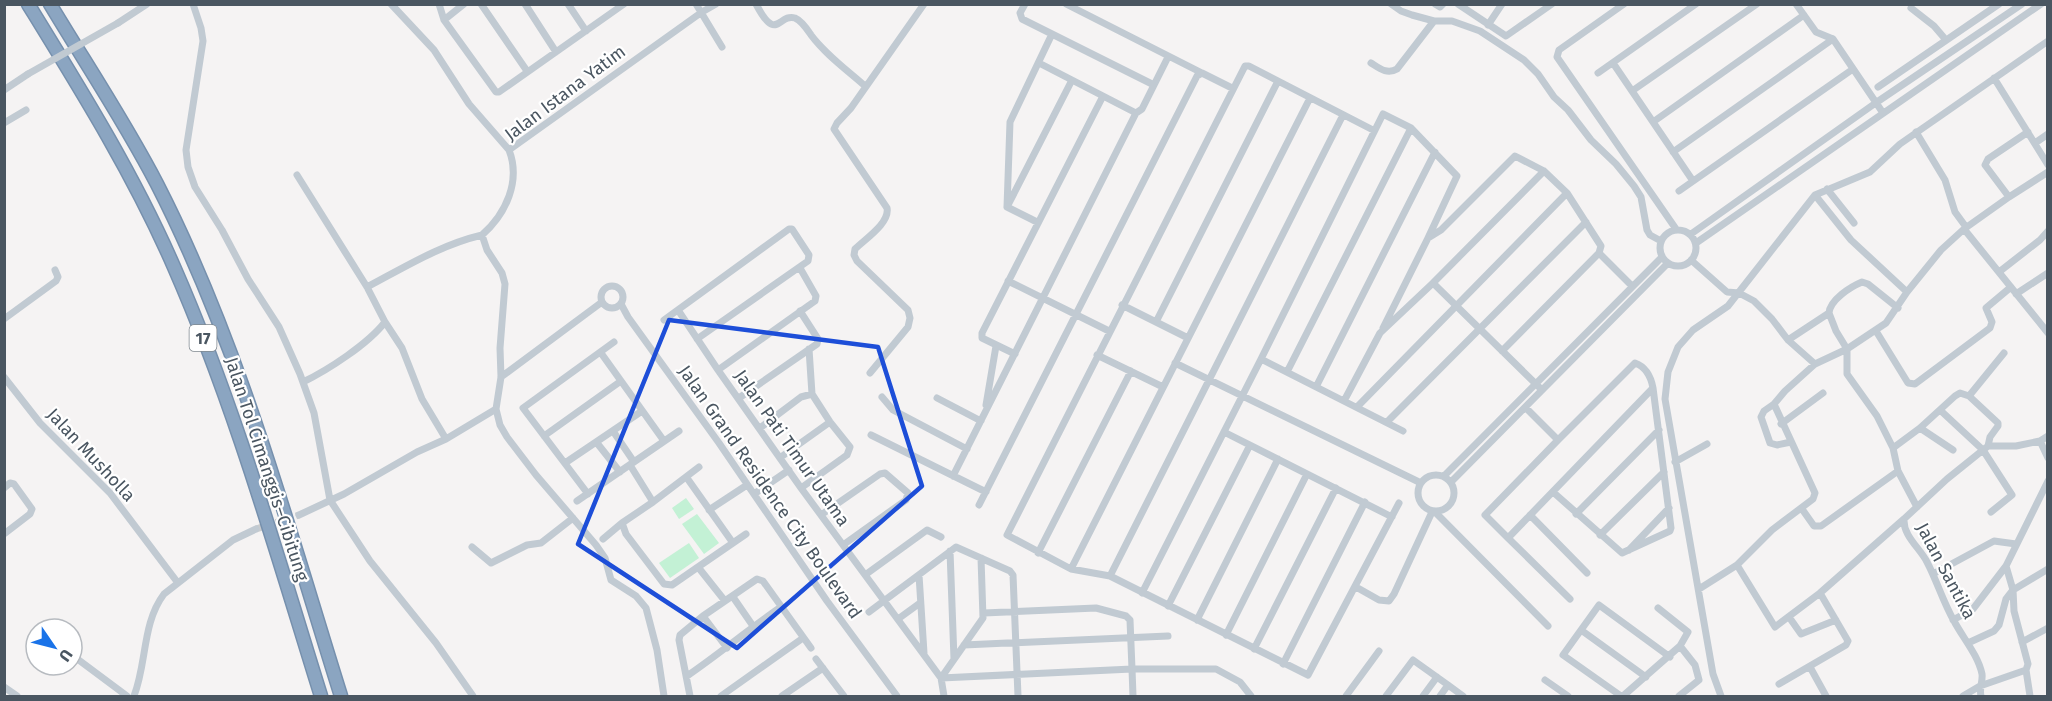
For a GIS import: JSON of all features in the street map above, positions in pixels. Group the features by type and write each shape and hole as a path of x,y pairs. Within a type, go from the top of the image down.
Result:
{"highway":[{"name":"Jalan Tol Cimanggis–Cibitung","path":"28,4 107,133 174,266 211,357 246,455 321,696"},
{"name":"Jalan Tol Cimanggis–Cibitung","path":"50,4 115,107 157,185 191,258 228,348 264,448 341,696"}],"street":[{"path":"4,90 147,4"},
{"path":"193,4 203,42 186,150 188,167 195,186 248,279 279,327 303,382 314,413 330,500 370,561 436,643 473,696"},
{"path":"391,4 434,50 469,104 508,150"},
{"path":"439,4 444,20 494,91 500,92 624,4"},
{"path":"444,20 464,4"},
{"path":"481,4 527,71"},
{"path":"525,4 556,52"},
{"path":"568,4 586,32"},
{"path":"696,4 722,47"},
{"name":"Jalan Istana Yatim","path":"482,235 502,210 513,183 513,162 508,150 716,4"},
{"path":"756,4 764,20 771,24 779,24 788,18 795,18 804,25 819,46 865,86"},
{"path":"870,373 908,327 910,318 908,310 857,261 854,255 855,249 885,220 888,213 887,208 834,129 924,4"},
{"path":"1025,4 1020,17 1154,85"},
{"path":"1066,4 1232,88"},
{"path":"1391,4 1401,11 1434,21 1452,21 1480,31 1524,60 1591,140 1616,164 1634,186 1641,197 1647,230 1650,235 1661,241"},
{"path":"1435,4 1440,7 1443,4"},
{"path":"1458,4 1503,35 1509,35 1552,4"},
{"path":"1488,25 1502,4"},
{"path":"1541,12 1546,4"},
{"path":"1624,4 1558,50 1557,57 1676,230"},
{"path":"1598,73 1696,4"},
{"path":"1632,91 1757,4"},
{"path":"1796,4 1816,32 1833,39 1883,112"},
{"path":"1691,234 1877,102 2022,4"},
{"path":"1696,243 2041,4"},
{"path":"1878,87 1996,5"},
{"path":"1911,8 1934,26 1946,40"},
{"path":"1653,122 1804,15"},
{"path":"1371,63 1385,71 1392,72 1397,69 1434,21"},
{"path":"1007,207 1009,129 1052,34"},
{"path":"1673,152 1833,39"},
{"path":"1721,696 1713,674 1665,399 1670,365 1678,347 1693,330 1728,306 1815,195 1869,172 1916,132 2048,41"},
{"path":"953,476 1136,113 1142,109 1168,57"},
{"path":"1039,63 1136,113"},
{"path":"1613,63 1693,181"},
{"path":"1373,130 1245,66 1007,533 1009,537 1071,569 1110,576 1305,676 1310,674 1399,503"},
{"path":"1679,191 1853,69"},
{"path":"979,504 1197,76 1202,73"},
{"path":"1994,78 2048,165"},
{"path":"1007,207 1072,80"},
{"path":"1156,322 1278,81"},
{"path":"1015,354 982,338 982,333 1103,96"},
{"path":"1071,569 1310,98"},
{"path":"4,123 26,110"},
{"path":"1142,593 1262,359 1373,130 1383,114 1411,128 1436,152 1457,177 1380,333 1344,400"},
{"path":"1110,576 1343,115"},
{"path":"1287,372 1411,128"},
{"path":"1916,132 1945,180 1954,212 2048,333"},
{"path":"2009,197 1985,163 2028,132"},
{"path":"2035,142 2048,134"},
{"path":"1316,387 1436,152"},
{"path":"1428,238 1441,230 1516,156 1544,171 1567,194 1586,222 1600,246 1599,254 1503,351"},
{"path":"1380,333 1433,284 1544,171"},
{"path":"1791,442 1777,445 1770,443 1761,417 1764,411 1815,364 1847,349 1886,323 1921,273 1941,250 1965,228 2048,172"},
{"path":"297,175 368,288 385,322 402,348 423,399 446,439"},
{"path":"1827,189 1854,223"},
{"path":"1357,407 1567,194"},
{"path":"1815,195 1851,240 1908,292"},
{"path":"1007,207 1037,222"},
{"path":"1387,422 1586,222"},
{"path":"664,320 789,229 794,232 810,255 808,261 697,339"},
{"path":"1676,230 1684,230 1691,234 1696,243 1696,252 1691,260 1684,265 1676,266 1665,260 1660,249 1661,241 1667,233 1676,230"},
{"path":"1999,272 2048,231"},
{"path":"368,288 426,255 452,243 482,235 505,284 500,348 501,377 496,409 500,425 507,437 587,532 605,558 611,580 636,596 646,608 657,650 664,696"},
{"path":"1599,254 1632,286"},
{"path":"1444,476 1632,286 1665,260"},
{"path":"1451,482 1526,408 1665,260"},
{"path":"1691,260 1723,289 1730,293 1739,293 1754,301 1788,340 1815,364"},
{"path":"718,370 815,301 816,296 800,268"},
{"path":"4,319 57,280 55,270"},
{"path":"2016,294 2048,273"},
{"path":"1008,281 1109,331"},
{"path":"1898,308 1866,282 1862,282 1833,302 1828,313 1847,349 1847,374 1877,416 1893,448 1898,471 1917,507"},
{"path":"1433,284 1543,390"},
{"name":"Jalan Grand Residence City Boulevard","path":"501,377 602,302 603,290 611,285 619,288 624,296 621,304 627,317 719,442 827,601 897,696"},
{"path":"1875,331 1908,383 1915,384 1990,328 1992,322 1986,308 2011,287"},
{"path":"602,302 609,308 621,304"},
{"path":"1122,305 1188,338"},
{"name":"Jalan Pati Timur Utama","path":"678,310 801,488 941,678"},
{"path":"739,398 817,344 818,339 800,311"},
{"path":"1788,340 1828,313"},
{"path":"303,382 339,362 377,332 385,322"},
{"path":"588,494 523,408 614,342"},
{"path":"983,418 996,346"},
{"path":"801,488 850,452 850,447 812,394 809,349"},
{"path":"1969,396 2004,352"},
{"path":"601,353 664,441"},
{"path":"1097,354 1163,387"},
{"path":"1262,359 1402,431"},
{"path":"1176,363 1421,483"},
{"path":"1553,492 1618,552 1625,553 1670,531 1652,380 1645,369 1635,363 1485,515 1570,598"},
{"path":"1038,553 1131,371"},
{"name":"Jalan Musholla","path":"4,377 40,423 110,494 178,583"},
{"path":"544,436 621,381"},
{"path":"1508,538 1653,388"},
{"path":"1781,424 1823,393"},
{"path":"1893,448 1960,393 1969,396 1998,423 1986,448"},
{"path":"760,428 801,397 812,394"},
{"path":"882,397 893,410 967,449"},
{"path":"938,398 983,418"},
{"path":"1699,590 1737,565 1772,530 1813,500 1815,493 1781,424 1774,404"},
{"path":"1526,408 1558,440"},
{"path":"299,515 446,439 496,409"},
{"path":"1940,410 1986,448 2012,495 1991,512"},
{"path":"565,463 642,411"},
{"path":"781,457 830,422"},
{"path":"1920,428 1953,450"},
{"path":"577,501 679,430"},
{"path":"1576,514 1659,430"},
{"path":"613,431 653,502"},
{"path":"1224,432 1392,516"},
{"path":"871,435 986,492"},
{"path":"1986,448 2016,446 2040,441 2048,436"},
{"path":"2040,441 2048,458"},
{"path":"597,443 620,472"},
{"path":"1675,462 1707,444"},
{"path":"1168,606 1250,445"},
{"name":"Jalan Santika","path":"1981,696 1982,675 1968,643 1953,620 1925,558 1910,539 1904,519 1986,448"},
{"path":"1197,620 1278,459"},
{"path":"603,539 699,467"},
{"path":"754,494 789,470"},
{"path":"1802,509 1814,526 1821,526 1898,471"},
{"path":"1600,535 1664,472"},
{"path":"821,515 880,474 885,473 890,476 908,493 906,500 843,545"},
{"path":"1226,634 1307,474"},
{"path":"1356,587 1379,600 1389,601 1434,512 1446,509 1452,502 1455,492 1451,482 1444,476 1436,474 1427,477 1421,483 1418,497 1421,504 1434,512 1548,627"},
{"path":"687,478 733,543"},
{"path":"1953,620 1973,609 2006,566 2048,481"},
{"path":"4,488 10,483 14,484 32,509 30,514 4,534"},
{"path":"709,510 747,485"},
{"path":"1254,649 1336,488"},
{"path":"1283,664 1365,502"},
{"path":"1625,553 1669,508"},
{"path":"1530,515 1587,573"},
{"path":"472,547 491,563 527,545 541,543 573,518"},
{"path":"1737,565 1775,627 1820,593 1904,519"},
{"path":"622,523 626,534 664,584 672,585 746,534"},
{"path":"134,696 142,669 153,611 164,594 232,540 256,529"},
{"path":"865,576 927,530 941,537"},
{"path":"1933,574 1994,541 2016,544"},
{"path":"869,612 958,547 1012,573 1018,696"},
{"path":"950,551 954,659"},
{"path":"944,696 941,678 983,620 981,558"},
{"path":"2006,566 2013,590 2014,611 2028,664 2026,670 2030,696"},
{"path":"698,567 725,601"},
{"path":"1968,643 1994,631 1999,626 2006,599 2013,590 2048,568"},
{"path":"919,575 924,655"},
{"path":"690,696 680,635 757,579 760,579 782,607 811,648"},
{"path":"1779,684 1846,645 1848,638 1820,593"},
{"path":"733,597 753,626"},
{"path":"898,619 920,603"},
{"path":"1658,608 1688,632 1670,657 1622,696 1563,655 1599,605 1670,657"},
{"path":"687,676 782,607"},
{"path":"984,613 1103,609 1128,618 1133,696"},
{"path":"704,616 727,648"},
{"path":"1789,617 1801,634 1836,620"},
{"path":"2022,642 2048,628"},
{"path":"1581,630 1646,677"},
{"path":"964,645 1168,636"},
{"path":"721,696 803,638"},
{"path":"1679,696 1700,680 1695,665 1680,646"},
{"path":"1346,696 1379,651"},
{"path":"816,659 844,696"},
{"path":"1386,696 1413,660 1463,696"},
{"path":"84,664 127,696"},
{"path":"1810,667 1826,696"},
{"path":"782,696 823,668"},
{"path":"941,678 1132,669 1216,669 1240,682 1251,696"},
{"path":"1963,696 1980,686 2026,670"},
{"path":"1423,696 1437,677"},
{"path":"1545,680 1568,696"},
{"path":"1440,696 1448,685"},
{"path":"4,687 17,696"}],"highlighted area":[{"path":"669,320 878,347 922,486 737,648 578,544"}],"green space":[{"path":"686,498 694,509 679,519 672,508"},
{"path":"697,514 719,543 704,554 682,524"},
{"path":"689,543 699,558 670,578 659,563"}],"tunnel":[{"path":"256,529 299,515"}]}
